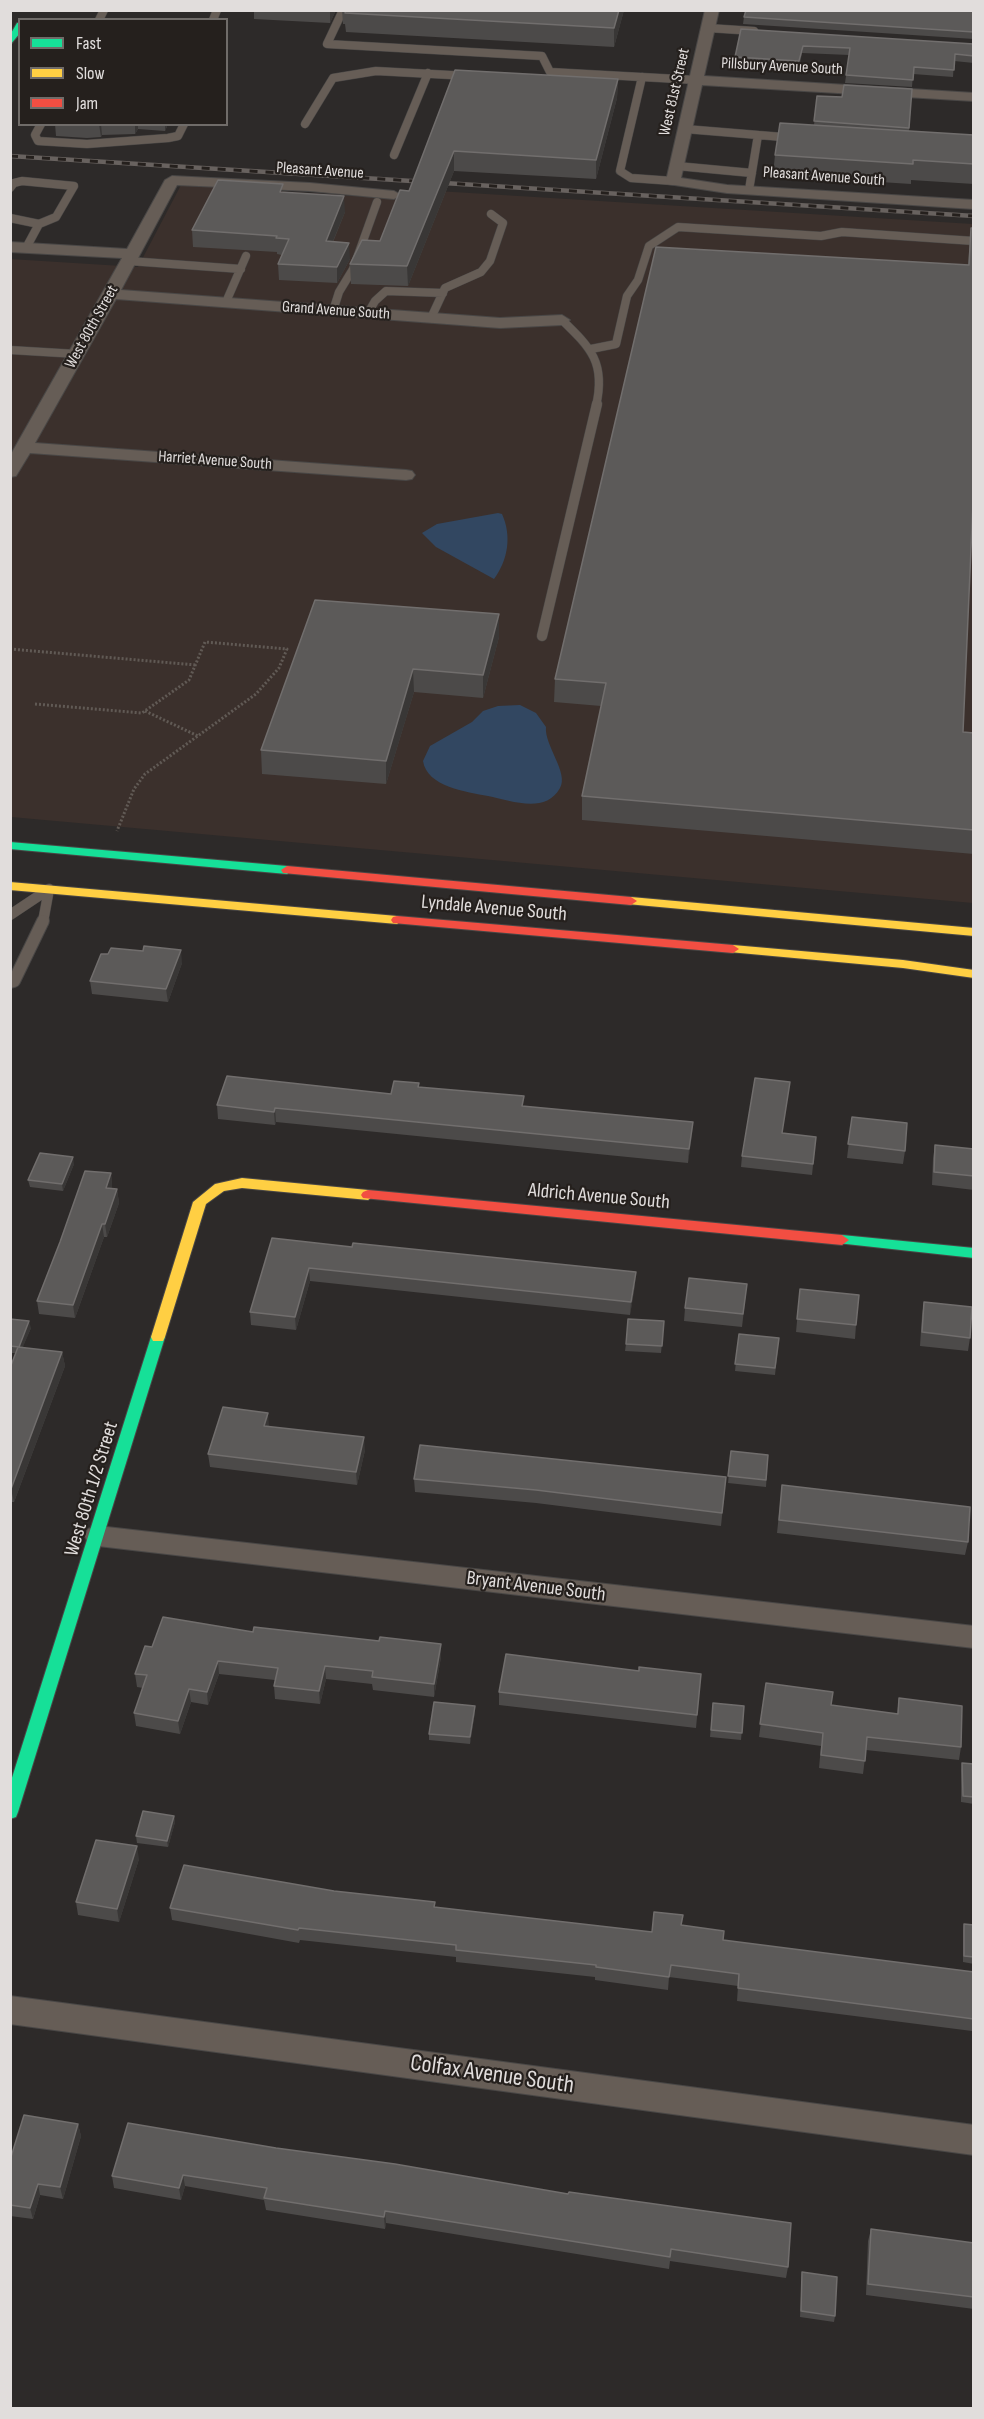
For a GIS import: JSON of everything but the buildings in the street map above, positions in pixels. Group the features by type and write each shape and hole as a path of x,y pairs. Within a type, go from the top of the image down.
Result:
{"main road":[{"name":"Lyndale Avenue South","path":"10,845 974,932"},
{"name":"Lyndale Avenue South","path":"10,886 903,964 974,974"},
{"name":"Aldrich Avenue South","path":"220,1187 242,1183 974,1253"},
{"name":"West 80th 1/2 Street","path":"10,1812 201,1202 220,1187"}],"street":[{"name":"West 81st Street","path":"675,174 712,10"},
{"name":"Pillsbury Avenue South","path":"696,81 974,97"},
{"name":"Pleasant Avenue South","path":"675,174 748,190 974,205"},
{"name":"Pleasant Avenue","path":"172,180 310,187 394,195"},
{"name":"West 80th Street","path":"10,472 111,294 172,180"},
{"path":"18,248 130,257"},
{"name":"Grand Avenue South","path":"111,294 500,323 562,320"},
{"name":"Harriet Avenue South","path":"24,447 406,476"},
{"name":"Bryant Avenue South","path":"98,1536 974,1637"},
{"name":"Colfax Avenue South","path":"10,2010 974,2140"}],"lane":[{"path":"343,10 327,44 542,56 549,72"},
{"path":"708,28 763,32"},
{"path":"305,124 333,78 376,70 480,76"},
{"path":"541,75 549,72 696,81"},
{"path":"394,155 428,73"},
{"path":"642,77 620,171 631,178 675,174 752,172"},
{"path":"40,126 35,135 38,141 78,145 168,138 178,136 183,126"},
{"path":"685,129 804,139"},
{"path":"748,190 758,135"},
{"path":"10,188 14,183 21,181 74,186 56,217 39,224 18,248"},
{"path":"333,310 339,292 353,269 377,202"},
{"path":"431,318 445,288 481,272 490,261 503,223 491,214"},
{"path":"10,218 39,224"},
{"path":"591,349 616,344 627,296 638,280 649,246 678,227 821,236 842,232 974,241"},
{"path":"226,303 246,256"},
{"path":"130,257 241,269"},
{"path":"368,313 375,301 386,291 443,292"},
{"path":"542,636 600,390 601,375 591,349 562,320"},
{"path":"10,350 77,354"},
{"path":"10,915 49,890"},
{"path":"11,983 44,922 49,890"}],"path":[{"path":"35,704 142,713 189,680 205,642 286,649 279,668 264,688 145,774 134,789 107,854"},
{"path":"10,649 196,665"},
{"path":"145,711 198,736"}],"shaded area":[{"path":"181,185 417,200 421,190 973,224 973,903 11,817 10,259 138,267"}],"water":[{"path":"502,514 508,539 503,564 494,579 436,547 422,533 437,524"},
{"path":"520,705 536,713 546,727 546,734 559,767 562,782 554,796 536,803 516,802 449,787 432,777 426,770 423,761 430,746 472,722 483,711 498,706"}],"railway":[{"path":"10,156 974,216"}],"traffic: fast":[{"path":"10,43 18,29"},
{"path":"10,845 287,870"},
{"path":"842,1240 974,1253"},
{"path":"10,1812 158,1337"}],"traffic: slow":[{"path":"10,886 397,920"},
{"path":"631,901 974,932"},
{"path":"733,949 903,964 974,974"},
{"path":"158,1337 200,1202 220,1187 242,1183 368,1195"}],"traffic: jam":[{"path":"287,870 631,901"},
{"path":"397,920 733,949"},
{"path":"368,1195 842,1240"}]}
